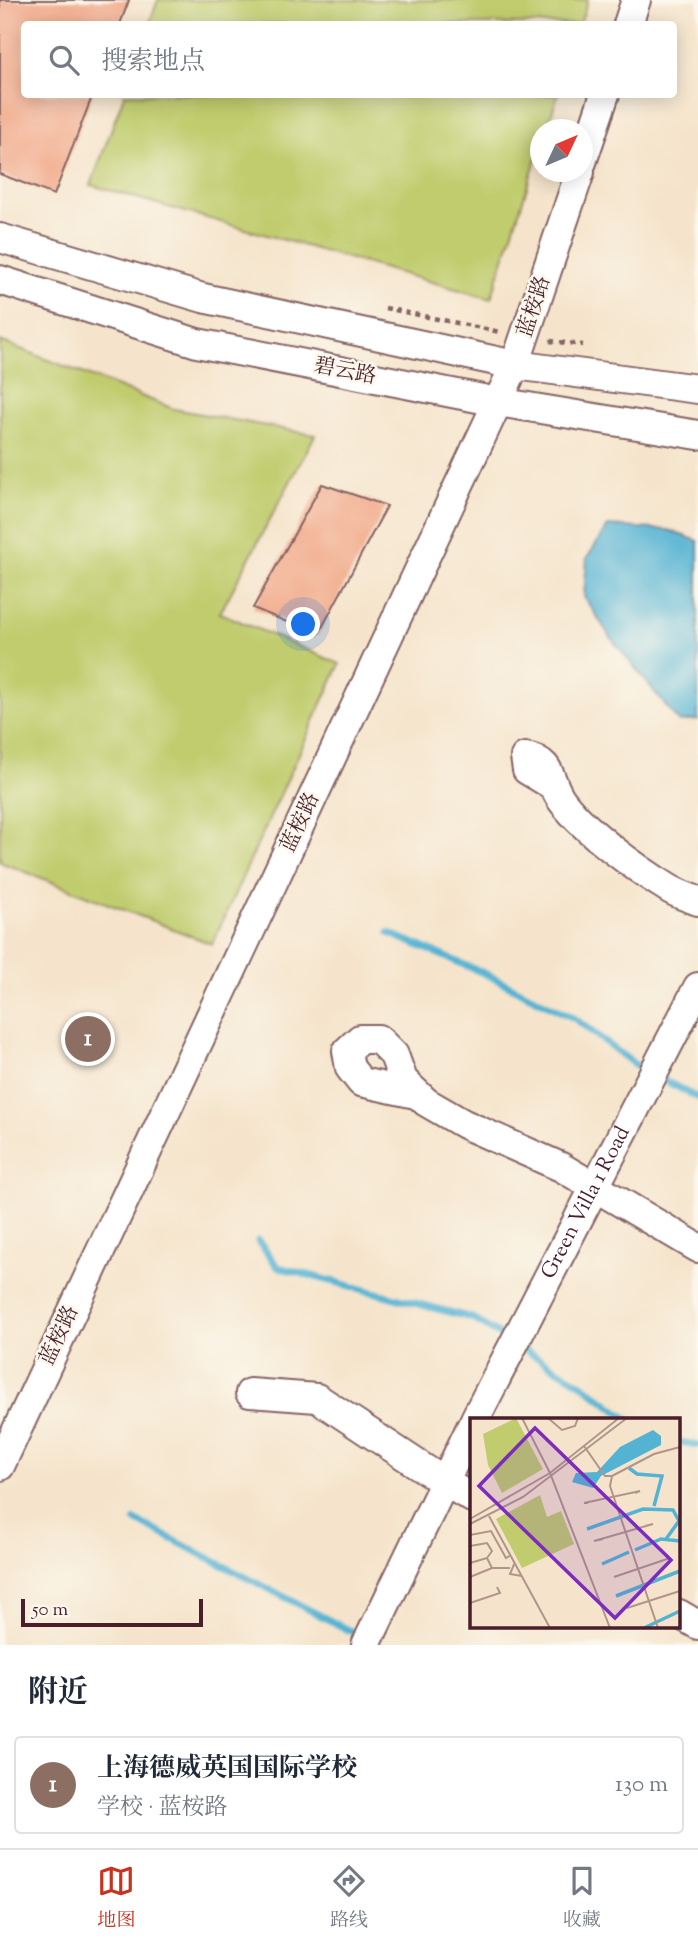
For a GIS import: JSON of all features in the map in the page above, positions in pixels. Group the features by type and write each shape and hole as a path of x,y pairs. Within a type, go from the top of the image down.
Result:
{"street":[{"path":"629,21 636,0"},
{"path":"593,131 604,98"},
{"name":"蓝桉路","path":"0,1466 515,365 576,182"},
{"name":"碧云路","path":"0,237 203,298 515,365 698,389"},
{"name":"碧云路","path":"0,280 197,343 498,402 698,435"},
{"path":"552,785 586,828 670,890 698,901"},
{"name":"Green Villa 1 Road","path":"476,1418 698,987"},
{"path":"416,1094 464,1124 561,1167 596,1186 698,1248"},
{"path":"250,1393 317,1398 470,1497"},
{"path":"366,1645 470,1429"},
{"path":"680,1615 698,1625"}],"path":[{"path":"377,306 525,337 592,346"}],"green space":[{"path":"158,0 588,0 581,21 150,21"},
{"path":"123,98 557,98 550,119 530,119 530,178 491,299 91,185"},
{"path":"0,341 174,409 315,435 220,613 340,664 212,944 0,862"}],"water":[{"path":"608,526 668,530 698,541 698,720 679,722 611,638 584,597 587,558"}],"building":[{"path":"0,0 129,0 121,21 21,21 21,98 91,98 54,195 0,174"},
{"path":"322,484 387,506 318,635 253,608"}],"waterway":[{"path":"389,933 486,974 574,1018 634,1064 648,1071"},
{"path":"658,1077 698,1098"},
{"path":"258,1241 278,1267 472,1318 508,1340"},
{"path":"518,1346 582,1384 627,1418"},
{"path":"680,1442 698,1445"},
{"path":"135,1520 364,1638"}],"place":[{"name":"上海德威英国国际学校","path":"88,1039"}]}
